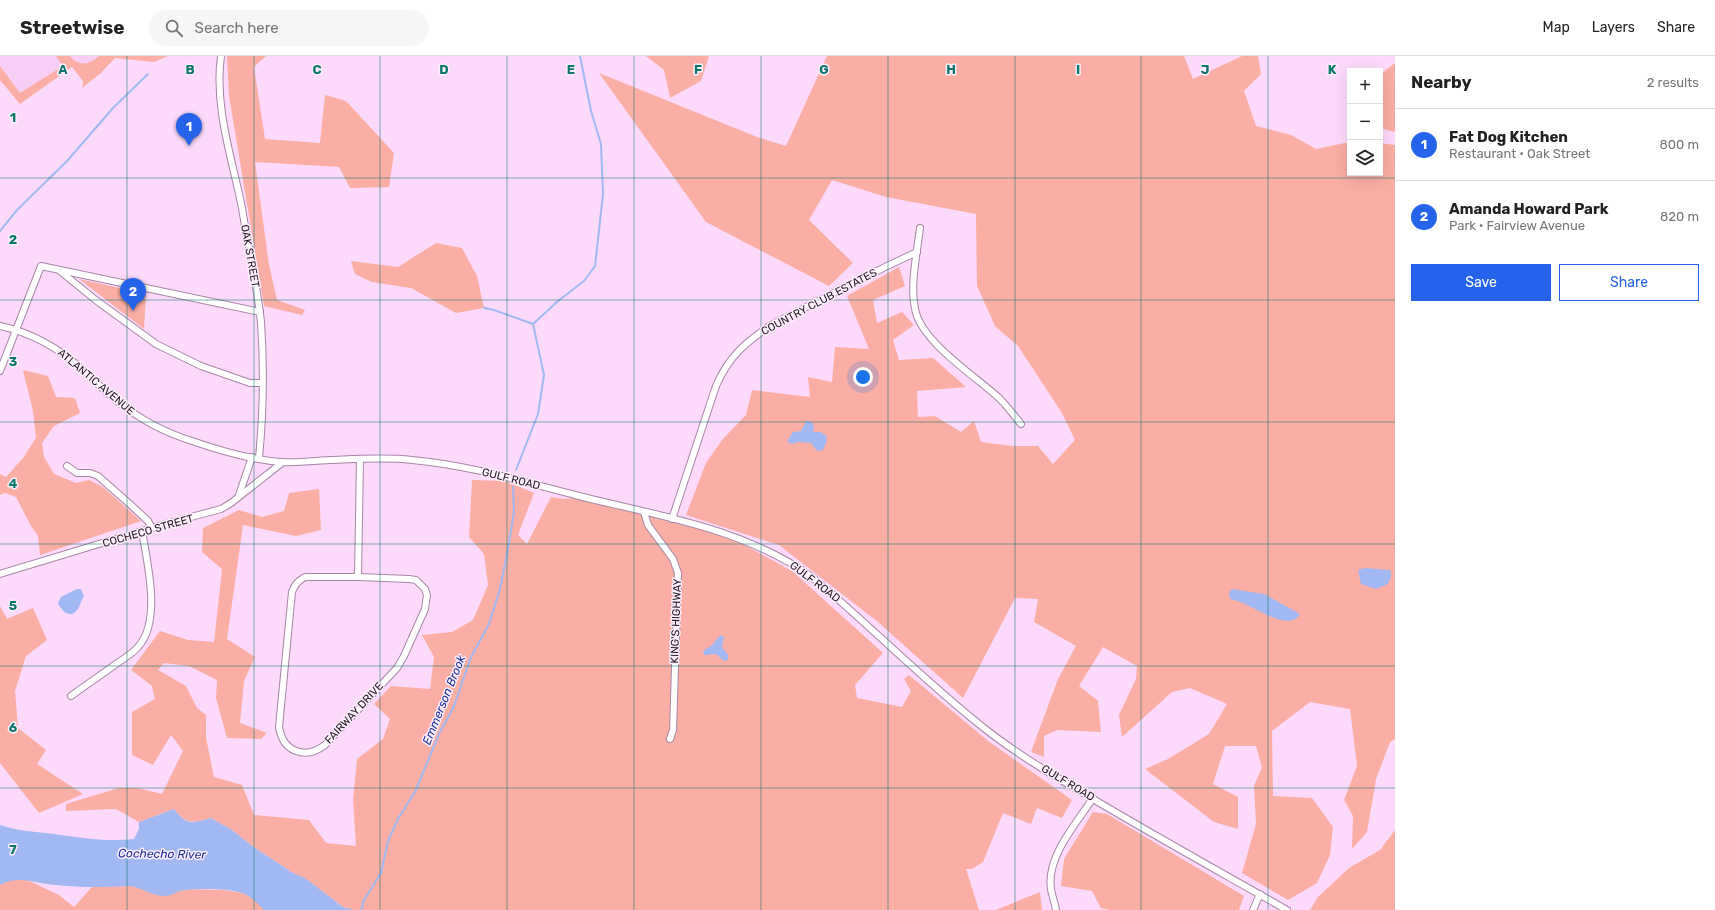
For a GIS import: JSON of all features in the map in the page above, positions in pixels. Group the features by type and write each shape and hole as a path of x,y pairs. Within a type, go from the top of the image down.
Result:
{"street":[{"name":"OAK STREET","path":"221,56 219,80 222,110 241,204 260,312 262,383 257,458 239,496"},
{"path":"920,228 914,299 916,313 921,326 934,342 1004,403 1021,424"},
{"name":"COUNTRY CLUB ESTATES","path":"672,519 716,386 722,373 734,355 754,336 771,325 887,266 918,252"},
{"path":"0,372 41,266 260,312"},
{"path":"59,270 96,301 156,344 219,372 250,383 262,383"},
{"name":"ATLANTIC AVENUE","path":"0,326 16,330 45,342 63,354 113,399 141,419 161,430 205,445 257,458"},
{"name":"GULF ROAD","path":"257,458 283,462 360,459 413,460 440,464 490,473 717,530 757,545 796,566 830,592 940,692 984,728 1051,773 1092,798 1287,910"},
{"path":"358,577 360,459"},
{"name":"COCHECO STREET","path":"0,574 152,528 222,509 283,462"},
{"path":"67,466 77,473 90,473 98,476 132,506 152,528"},
{"name":"KING'S HIGHWAY","path":"644,512 648,525 673,559 678,572 673,730 670,739"},
{"path":"71,696 138,648 145,637 149,623 152,594 142,531"},
{"name":"FAIRWAY DRIVE","path":"305,577 358,577 416,580 425,589 427,595 425,609 404,656 392,673 325,745 313,751 300,752 293,750 283,740 279,727 292,592 294,586 305,577"},
{"path":"1056,910 1051,888 1052,871 1056,854 1092,798"},
{"path":"1253,910 1260,894"}],"shaded area":[{"path":"0,56 56,56 63,66 20,93 0,66"},
{"path":"56,56 70,56 73,60 84,64 99,56 168,56 154,62 115,58 101,73 82,88 83,81 72,67 20,104 0,80 0,66 20,93 63,66"},
{"path":"70,56 99,56 92,62 81,65 75,62"},
{"path":"227,56 266,56 254,67 265,139 320,143 325,95 346,101 394,153 389,187 350,188 339,167 255,162 269,265 277,300 305,310 302,315 264,306 229,96"},
{"path":"646,56 709,56 701,81 670,98 664,70"},
{"path":"827,56 1184,56 1193,79 1242,56 1258,56 1261,74 1244,91 1256,126 1291,135 1316,149 1347,143 1347,176 1383,176 1383,143 1395,145 1395,739 1390,742 1376,779 1367,832 1352,849 1353,816 1344,800 1357,766 1350,709 1310,702 1272,731 1273,796 1312,798 1333,827 1330,855 1317,883 1288,900 1242,873 1256,824 1254,786 1262,767 1256,746 1225,746 1213,784 1238,797 1238,829 1214,822 1145,769 1168,759 1209,734 1227,704 1190,688 1172,692 1122,737 1119,715 1136,679 1137,666 1103,647 1079,686 1098,701 1101,732 1057,730 1044,736 1044,757 1031,752 1058,679 1076,646 1034,622 1038,599 1015,598 963,698 878,622 779,545 686,515 706,463 722,440 746,415 752,390 810,397 808,377 832,382 835,347 869,349 847,296 899,267 905,286 873,300 877,323 902,312 914,325 893,340 899,360 933,358 966,387 917,391 918,417 935,416 961,432 974,421 981,442 1013,446 1038,446 1053,464 1075,440 1062,413 1018,346 995,326 977,286 976,214 886,197 832,180 809,220 853,263 829,286 706,222 599,73 757,137 786,146"},
{"path":"1395,63 1395,132 1383,129 1383,72"},
{"path":"436,243 462,248 477,276 484,308 456,313 411,288 372,282 355,274 351,261 398,267"},
{"path":"79,279 146,294 144,329"},
{"path":"23,370 48,376 56,397 75,398 80,413 54,426 42,443 44,457 54,474 76,483 89,480 103,487 141,521 40,555 38,536 16,497 5,493 0,495 0,474 6,477 23,458 36,438 33,411"},
{"path":"472,480 505,481 534,493 518,535 527,544 551,497 564,499 575,498 730,537 792,571 883,653 855,685 857,698 902,707 911,691 904,679 909,675 988,741 1072,800 1062,818 1037,808 1031,824 1003,813 983,862 972,869 966,869 979,910 354,910 343,907 305,878 293,873 252,846 232,830 211,818 194,822 186,820 174,809 139,822 116,809 66,811 66,804 119,788 138,788 162,794 183,751 171,735 153,765 132,755 132,712 155,699 152,686 131,670 160,631 188,640 214,642 222,569 202,552 203,528 239,510 262,517 284,511 289,493 319,489 321,530 296,536 243,525 227,639 255,657 244,681 240,723 267,733 261,739 227,738 216,698 217,680 189,666 164,663 158,670 186,686 197,708 206,715 206,738 214,777 242,785 254,815 309,820 326,843 356,846 353,800 357,759 383,739 390,719 374,704 391,686 430,689 434,657 422,635 452,632 473,620 488,585 484,554 469,537"},
{"path":"0,606 7,619 33,608 47,640 26,656 15,691 18,728 46,750 37,764 83,794 39,813 0,763"},
{"path":"1093,812 1107,814 1244,896 1239,910 1110,910 1101,908 1092,891 1061,886 1064,859"},
{"path":"1395,830 1395,910 1310,910 1318,897 1349,868 1380,850"},
{"path":"9,880 27,880 59,895 74,907 92,887 131,886 139,888 223,890 243,893 279,910 0,910 0,885"},
{"path":"1040,892 1042,910 996,910"}],"water":[{"path":"806,421 812,422 814,427 813,432 820,432 826,435 827,441 823,450 817,451 811,443 799,442 791,444 787,441 793,432 801,431"},
{"path":"1365,568 1391,571 1391,577 1388,584 1376,589 1361,584 1358,570"},
{"path":"77,589 81,589 84,596 77,610 71,614 68,614 63,611 58,603 61,597"},
{"path":"1232,589 1264,594 1300,614 1294,620 1279,620 1245,604 1230,599 1229,592"},
{"path":"721,635 724,637 722,647 728,655 728,660 724,661 716,654 704,655 703,652 713,645"},
{"name":"Cochecho River","path":"174,809 186,821 190,822 211,818 232,830 252,846 293,873 305,878 343,907 354,910 264,910 254,900 245,894 220,889 187,890 166,896 156,895 131,886 75,887 28,880 14,880 0,885 0,825 27,831 94,839 134,839 139,829 139,822"}],"waterway":[{"name":"Emmerson Brook","path":"533,324 558,301 584,281 595,266 603,194 601,144 591,111 580,56"},
{"path":"0,231 17,210 67,161 113,108 148,74"},
{"path":"484,308 494,310 533,324"},
{"name":"Emmerson Brook","path":"516,470 538,414 544,375 533,324"},
{"name":"Emmerson Brook","path":"361,910 364,900 381,873 388,841 399,817 415,792 439,734 454,706 471,657 489,624 500,589 508,549 514,512 513,487"}],"place":[{"name":"Fat Dog Kitchen","path":"189,146"},
{"name":"Amanda Howard Park","path":"133,311"}]}
